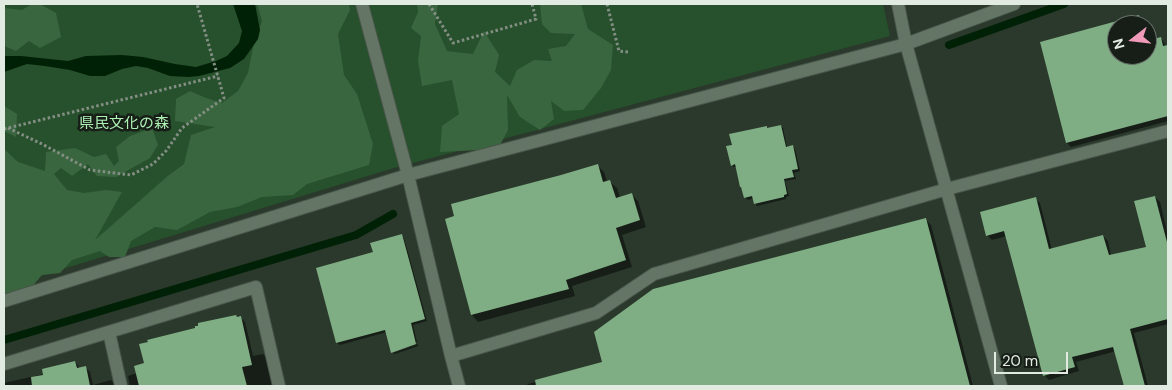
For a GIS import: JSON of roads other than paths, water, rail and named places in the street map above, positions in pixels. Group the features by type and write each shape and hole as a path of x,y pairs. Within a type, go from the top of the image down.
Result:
{"street":[{"path":"362,4 408,175 459,386"},
{"path":"898,4 906,44 1001,386"},
{"path":"4,301 408,175 906,44 1014,4"},
{"path":"451,356 596,313 654,274 947,189 1168,131"},
{"path":"4,364 256,287 279,386"},
{"path":"109,332 121,386"}],"waterway":[{"path":"949,45 1064,4"},
{"path":"4,340 356,235 393,214"}],"park label":[{"name":"県民文化の森","path":"124,124"}]}
